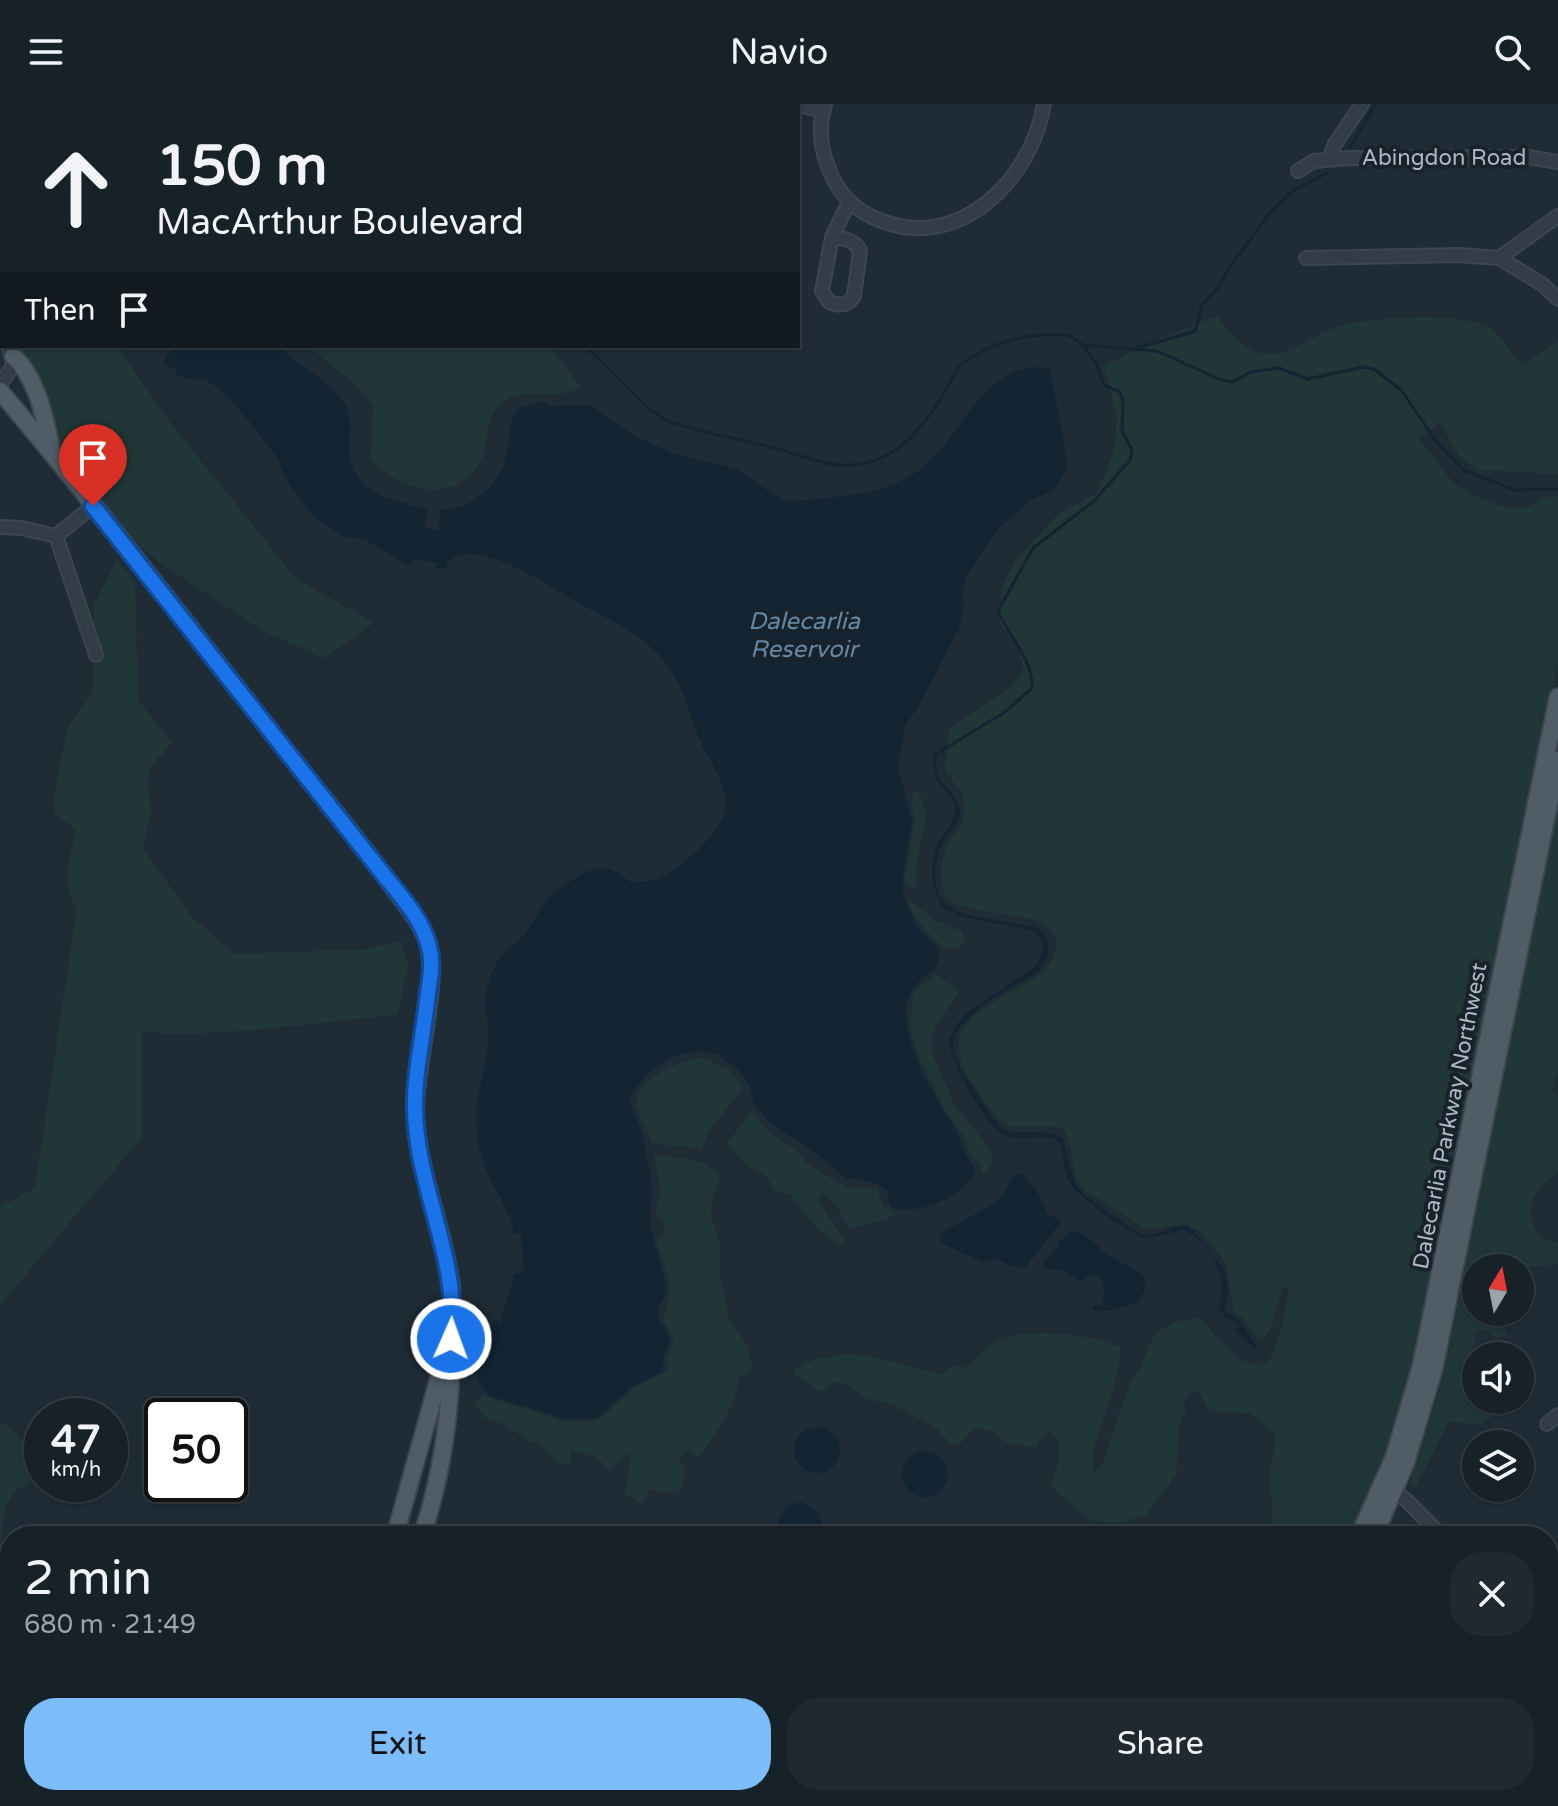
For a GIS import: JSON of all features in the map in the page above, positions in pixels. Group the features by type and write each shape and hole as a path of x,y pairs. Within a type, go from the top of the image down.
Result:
{"main road":[{"path":"11,351 22,364 44,413 51,450"},
{"path":"0,388 419,922 430,950 431,971 416,1085 416,1130 419,1155 451,1281 454,1314 452,1367 440,1466 425,1526"},
{"name":"Dalecarlia Parkway Northwest","path":"1377,1526 1424,1353 1558,697"},
{"name":"Dalecarlia Parkway Northwest","path":"1365,1526 1389,1488 1422,1413 1440,1343 1558,760"},
{"path":"398,1526 451,1339"}],"street":[{"path":"800,104 824,107 821,135 825,158 832,179 849,202 874,219 912,229 936,227 969,215 994,198 1019,171 1036,139 1044,104"},
{"path":"1298,171 1314,161 1329,159 1335,144 1362,104"},
{"name":"Abingdon Road","path":"1329,159 1528,157 1558,162"},
{"path":"832,237 848,239 860,250 854,296 844,304 829,302 822,291 832,237 849,202"},
{"path":"1499,258 1558,216"},
{"path":"1306,258 1459,255 1499,258 1542,284 1558,299"},
{"path":"0,388 12,370 11,351"},
{"path":"56,536 93,506"},
{"path":"0,527 22,528 56,536"},
{"path":"56,536 96,655"},
{"path":"1389,1488 1431,1526"}],"green space":[{"path":"1217,316 1246,347 1270,354 1288,350 1338,327 1395,318 1442,318 1482,325 1499,336 1522,366 1558,341 1558,474 1481,470 1460,458 1440,423 1418,439 1453,482 1480,498 1516,509 1546,497 1558,496 1558,663 1523,818 1461,1134 1453,1154 1416,1349 1389,1444 1355,1526 1272,1526 1270,1477 1274,1432 1249,1413 1211,1411 1196,1392 1191,1391 1184,1400 1186,1410 1179,1425 1176,1474 1147,1514 1117,1524 1090,1520 1051,1487 1059,1450 1050,1431 1041,1438 1036,1448 1005,1442 995,1433 977,1426 960,1444 950,1443 935,1427 893,1405 864,1398 847,1384 833,1382 826,1389 818,1391 796,1376 794,1370 813,1360 847,1354 883,1359 940,1375 955,1365 966,1368 989,1346 1017,1335 1053,1333 1106,1342 1120,1347 1120,1361 1095,1446 1094,1472 1103,1463 1130,1384 1160,1330 1178,1321 1197,1318 1207,1324 1238,1359 1258,1366 1269,1361 1273,1352 1289,1286 1282,1288 1271,1327 1264,1339 1259,1340 1233,1310 1227,1268 1201,1232 1185,1224 1146,1229 1085,1190 1077,1181 1065,1130 1052,1126 1009,1127 983,1099 960,1058 959,1040 966,1025 994,1002 1045,971 1056,949 1054,934 1043,924 962,906 945,894 941,869 943,858 965,808 961,793 945,771 949,729 1010,688 1024,669 1017,646 1000,623 1001,589 1015,561 1057,515 1097,493 1114,451 1117,417 1104,366 1145,345"},
{"path":"16,348 118,348 172,425 296,579 374,623 324,658 263,631 160,563 133,541 63,454 25,361"},
{"path":"310,348 551,348 582,388 558,394 522,394 508,399 491,417 483,455 470,476 457,485 427,489 396,479 371,459 373,406 356,385"},
{"path":"117,561 135,581 138,700 172,743 152,765 147,780 151,812 143,848 191,916 234,954 367,949 400,941 408,962 398,1015 238,1031 142,1032 142,1137 0,1305 0,1207 35,1188 77,908 68,880 76,830 55,814 55,790 67,729 93,692 94,604"},
{"path":"917,790 927,814 913,888 906,885 904,879 915,821 911,794"},
{"path":"1558,804 1558,1070 1552,1089 1558,1097 1558,1172 1541,1186 1531,1210 1542,1239 1558,1243 1558,1264 1534,1266 1534,1254 1468,1254"},
{"path":"905,901 937,921 962,931 965,943 944,949 922,926"},
{"path":"936,975 959,991 935,1026 931,1038 932,1053 955,1106 991,1150 993,1161 986,1174 981,1172 981,1165 972,1158 963,1135 946,1112 918,1055 912,1035 913,997 917,989"},
{"path":"702,1058 728,1069 743,1087 714,1125 702,1149 652,1143 639,1111 639,1092 663,1071"},
{"path":"751,1111 773,1136 792,1147 809,1165 846,1187 877,1189 883,1206 896,1214 849,1228 835,1204 822,1193 819,1200 845,1242 840,1245 825,1235 791,1194 775,1191 766,1176 746,1165 727,1144"},
{"path":"654,1155 700,1162 720,1179 713,1194 711,1215 720,1244 720,1275 729,1318 749,1348 754,1367 738,1378 731,1407 704,1452 697,1456 687,1451 679,1457 685,1469 682,1489 670,1493 649,1490 642,1503 625,1494 631,1453 623,1456 610,1470 596,1457 572,1451 569,1464 556,1463 539,1443 531,1442 503,1424 484,1417 475,1404 483,1395 562,1421 587,1422 601,1418 635,1387 668,1371 667,1358 674,1340 663,1319 669,1289 664,1261 656,1242 663,1235 664,1227 663,1220 655,1215 661,1189"},
{"path":"1462,1284 1462,1326 1503,1326 1507,1334 1497,1338 1490,1331 1479,1330 1474,1335 1476,1342 1462,1342 1462,1414 1493,1415 1481,1425 1449,1421 1415,1488 1409,1486 1443,1379"},
{"path":"0,1422 14,1431 24,1444 24,1486 10,1498 3,1526 0,1526"}],"water":[{"name":"Dalecarlia Reservoir","path":"172,348 281,348 331,388 347,408 350,418 349,455 359,479 375,493 427,510 424,528 438,530 441,509 470,503 499,474 506,459 513,415 520,408 543,401 552,406 590,405 634,436 672,453 737,469 784,500 797,501 858,494 901,481 932,459 989,389 1006,376 1026,369 1050,368 1068,467 1054,490 1031,500 1000,527 967,575 958,630 917,709 905,725 898,768 912,819 903,894 916,925 938,949 939,960 935,970 916,984 908,1002 907,1023 921,1068 976,1171 961,1189 928,1206 892,1208 888,1203 888,1191 873,1182 846,1178 817,1154 770,1123 756,1107 742,1073 718,1055 684,1053 666,1060 648,1072 630,1102 641,1129 650,1170 650,1226 665,1282 665,1295 658,1308 658,1319 668,1333 670,1343 663,1358 663,1371 631,1387 597,1418 567,1419 489,1396 476,1378 493,1348 485,1344 494,1320 502,1323 514,1274 524,1273 521,1234 514,1234 508,1212 483,1162 477,1136 478,1099 488,1037 485,1001 490,977 502,955 524,935 546,901 575,878 606,868 630,882 651,881 676,869 688,859 719,825 726,803 722,783 700,739 677,680 658,654 641,639 526,572 495,559 465,554 448,560 445,569 435,568 437,563 415,559 411,565 364,539 345,537 313,516 286,479 277,457 224,392 203,378 197,381 175,375 177,369 164,365 167,354"},
{"path":"937,776 955,798 961,814 939,852 935,876 938,894 948,905 962,913 1037,928 1048,943 1046,959 1039,971 990,1001 958,1031 954,1047 962,1070 1005,1131 1042,1132 1063,1139 1075,1184 1132,1229 1153,1235 1187,1226 1196,1233 1224,1270 1229,1291 1224,1310 1241,1322 1257,1347 1255,1349 1235,1331 1240,1325 1226,1317 1218,1307 1222,1297 1220,1274 1216,1262 1201,1242 1183,1230 1145,1239 1115,1221 1073,1187 1055,1138 1005,1135 988,1119 970,1092 955,1062 949,1039 970,1010 1035,967 1043,943 1036,933 1026,929 962,917 942,907 933,883 932,865 936,848 953,820 955,808 949,794 936,780"},
{"path":"1020,1173 1029,1185 1035,1187 1048,1214 1059,1219 1060,1223 1026,1267 1020,1269 995,1259 983,1262 941,1243 939,1236 943,1232 993,1204 1005,1192 1014,1175"},
{"path":"1072,1230 1144,1275 1146,1287 1139,1302 1108,1311 1094,1311 1092,1307 1102,1304 1104,1287 1100,1278 1091,1275 1078,1282 1062,1271 1043,1268 1054,1249 1057,1250 1059,1242"},
{"path":"817,1427 833,1434 840,1450 833,1466 817,1473 801,1466 794,1450 801,1434"},
{"path":"925,1451 941,1458 948,1474 941,1490 925,1497 909,1490 902,1474 909,1458"},
{"path":"802,1502 819,1512 823,1526 778,1526 781,1513"}],"waterway":[{"path":"1350,147 1376,104"},
{"path":"1138,348 1195,331 1202,305 1218,288 1269,214 1294,190 1327,173"},
{"path":"587,348 650,410 670,422 838,465 861,464 897,449 926,421 959,367 996,345 1025,337 1068,335 1083,345 1157,351 1221,380 1233,382 1250,372 1279,368 1308,379 1363,367 1374,369 1402,391 1435,440 1463,470 1515,490 1558,489"},
{"path":"939,781 934,766 936,754 1005,712 1032,688 1029,668 998,611 1033,548 1094,501 1130,460 1132,450 1122,431 1123,402 1120,392 1104,385 1096,363 1083,345"}],"route":[{"path":"93,506 376,865 419,922 427,938 431,971 416,1085 416,1130 419,1155 451,1281 454,1314 451,1339"}]}
